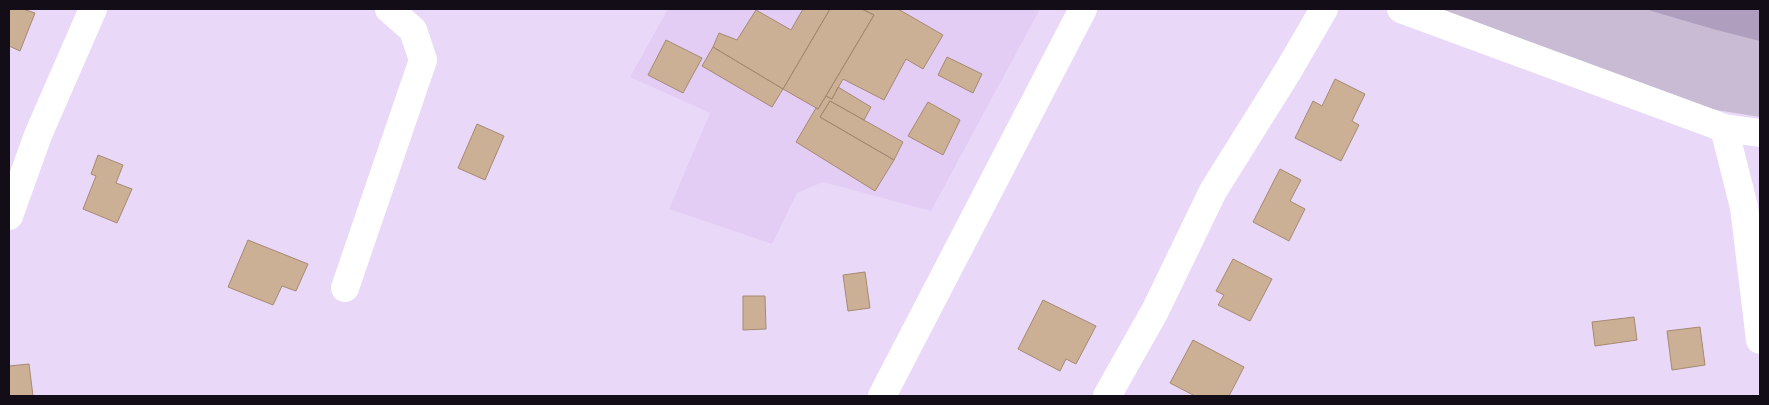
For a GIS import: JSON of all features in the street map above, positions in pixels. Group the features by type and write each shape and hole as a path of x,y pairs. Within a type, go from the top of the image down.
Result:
{"street":[{"path":"9,216 38,135 92,9"},
{"path":"345,288 422,60 413,30 389,9"},
{"path":"882,396 1083,9"},
{"path":"1107,396 1155,311 1212,191 1288,71 1324,9"},
{"path":"1401,9 1724,128 1760,132"},
{"path":"1724,128 1744,207 1760,340"}],"shaded area":[{"path":"668,9 1040,9 931,211 823,182 797,193 772,244 669,209 710,113 630,77"},
{"path":"1418,9 1760,9 1760,117 1698,107"},
{"path":"1645,9 1760,9 1760,41 1713,29"}],"building":[{"path":"9,9 23,9 35,13 20,51 9,46"},
{"path":"803,9 830,9 783,89 713,47 719,33 737,40 756,10 791,30"},
{"path":"830,9 862,9 874,15 818,109 783,89"},
{"path":"862,9 898,9 943,35 923,69 906,59 884,100 843,79 832,99 826,96 874,15"},
{"path":"666,40 702,58 683,93 648,75"},
{"path":"713,47 783,89 772,107 702,66"},
{"path":"947,57 982,74 973,93 938,75"},
{"path":"1335,79 1365,94 1352,121 1359,125 1341,161 1295,138 1313,101 1322,106"},
{"path":"838,87 871,107 864,120 830,101 820,117 894,160 875,191 796,142 816,108 818,109 826,96 832,99"},
{"path":"830,101 903,142 894,160 820,117"},
{"path":"928,102 960,120 943,155 908,136"},
{"path":"477,124 504,136 485,180 458,168"},
{"path":"98,155 123,165 116,183 132,189 117,223 83,209 96,176 91,174"},
{"path":"1280,169 1301,180 1290,201 1305,209 1289,241 1253,222"},
{"path":"248,240 308,264 296,291 282,286 273,305 228,287"},
{"path":"1233,259 1272,279 1250,321 1218,305 1224,295 1216,291"},
{"path":"865,272 870,308 848,311 843,275"},
{"path":"743,296 765,296 766,329 743,330"},
{"path":"1043,300 1096,326 1076,364 1066,359 1060,371 1018,349"},
{"path":"1634,317 1637,340 1595,346 1592,322"},
{"path":"1700,327 1705,365 1672,370 1667,331"},
{"path":"1193,340 1244,367 1229,396 1195,396 1170,383"},
{"path":"29,364 33,396 9,396 9,366"}]}
